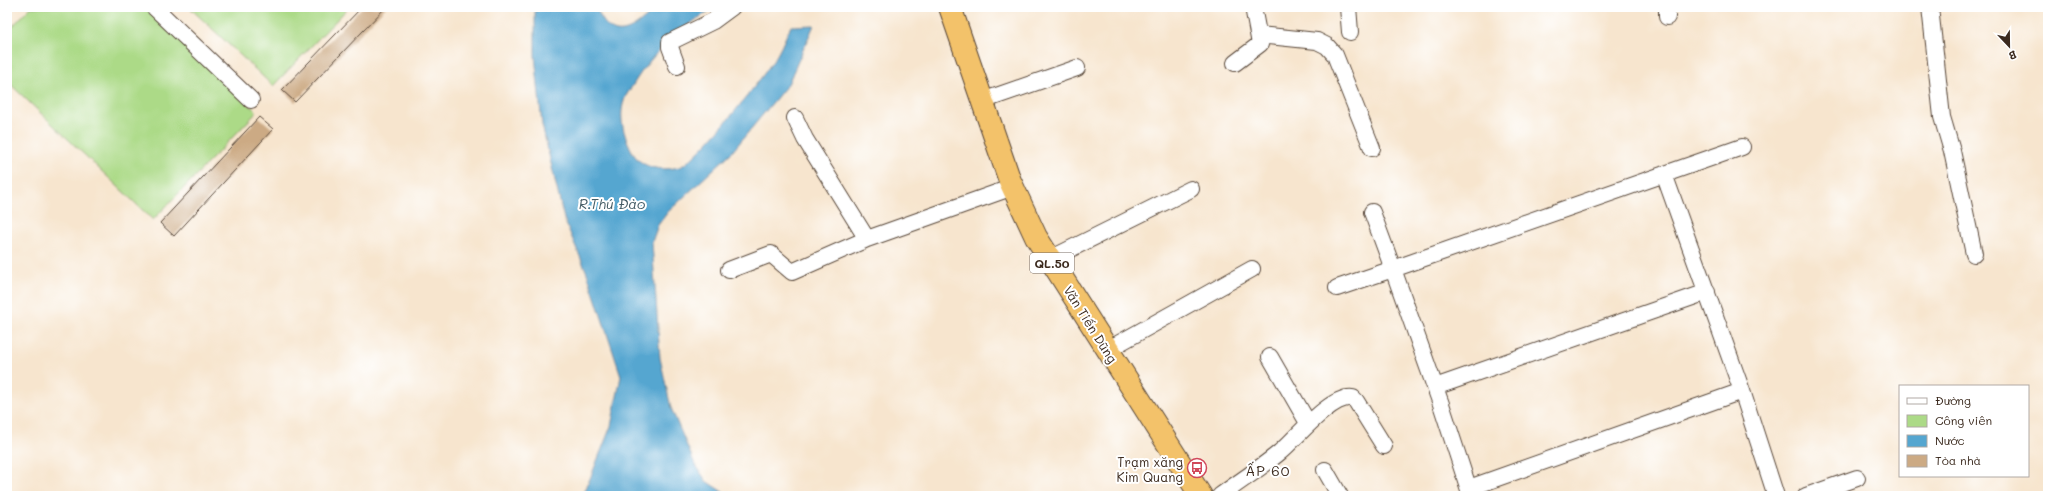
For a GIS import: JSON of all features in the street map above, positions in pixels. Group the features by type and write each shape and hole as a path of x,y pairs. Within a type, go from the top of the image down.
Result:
{"highway":[{"name":"Văn Tiến Dũng","path":"950,7 1013,187 1036,237 1201,496"}],"street":[{"path":"154,7 251,100"},
{"path":"677,66 670,47 670,42 713,21 732,7"},
{"path":"1235,63 1260,44 1253,7"},
{"path":"1348,7 1350,32"},
{"path":"1930,7 1942,117 1952,151 1974,254"},
{"path":"1258,35 1317,41 1327,46 1335,55 1372,148"},
{"path":"982,101 1077,68"},
{"path":"795,118 805,139 867,239"},
{"path":"1337,288 1742,147"},
{"path":"1664,174 1742,391 1776,496"},
{"path":"730,270 771,254 792,272 867,239 1013,187"},
{"path":"1050,259 1191,189"},
{"path":"1372,212 1435,387 1470,492 1742,391"},
{"path":"1107,350 1252,269"},
{"path":"1435,387 1707,292"},
{"path":"1270,357 1308,423"},
{"path":"1220,496 1281,451 1308,423 1343,399 1353,398 1384,446"},
{"path":"1325,470 1340,496"},
{"path":"1806,496 1857,478"}],"green space":[{"path":"31,7 147,7 257,112 153,220 7,81 7,32"},
{"path":"189,7 349,7 273,86"}],"water":[{"name":"R.Thú Đào","path":"535,7 596,7 603,20 610,28 617,31 625,31 641,22 657,7 716,7 691,23 659,50 641,72 625,99 622,108 623,128 633,153 647,166 660,169 679,167 701,150 747,97 780,50 791,26 814,25 788,84 732,152 668,212 658,225 652,242 660,358 671,408 694,462 706,481 729,496 583,496 611,426 621,376 587,273 564,219 542,125 535,56"}],"building":[{"path":"362,7 386,7 295,102 282,90"},
{"path":"259,117 273,129 174,236 160,223"}],"place":[{"name":"Trạm xăng Kim Quang","path":"1197,468"}],"district":[{"name":"ẤP 60","path":"1268,470"}]}
